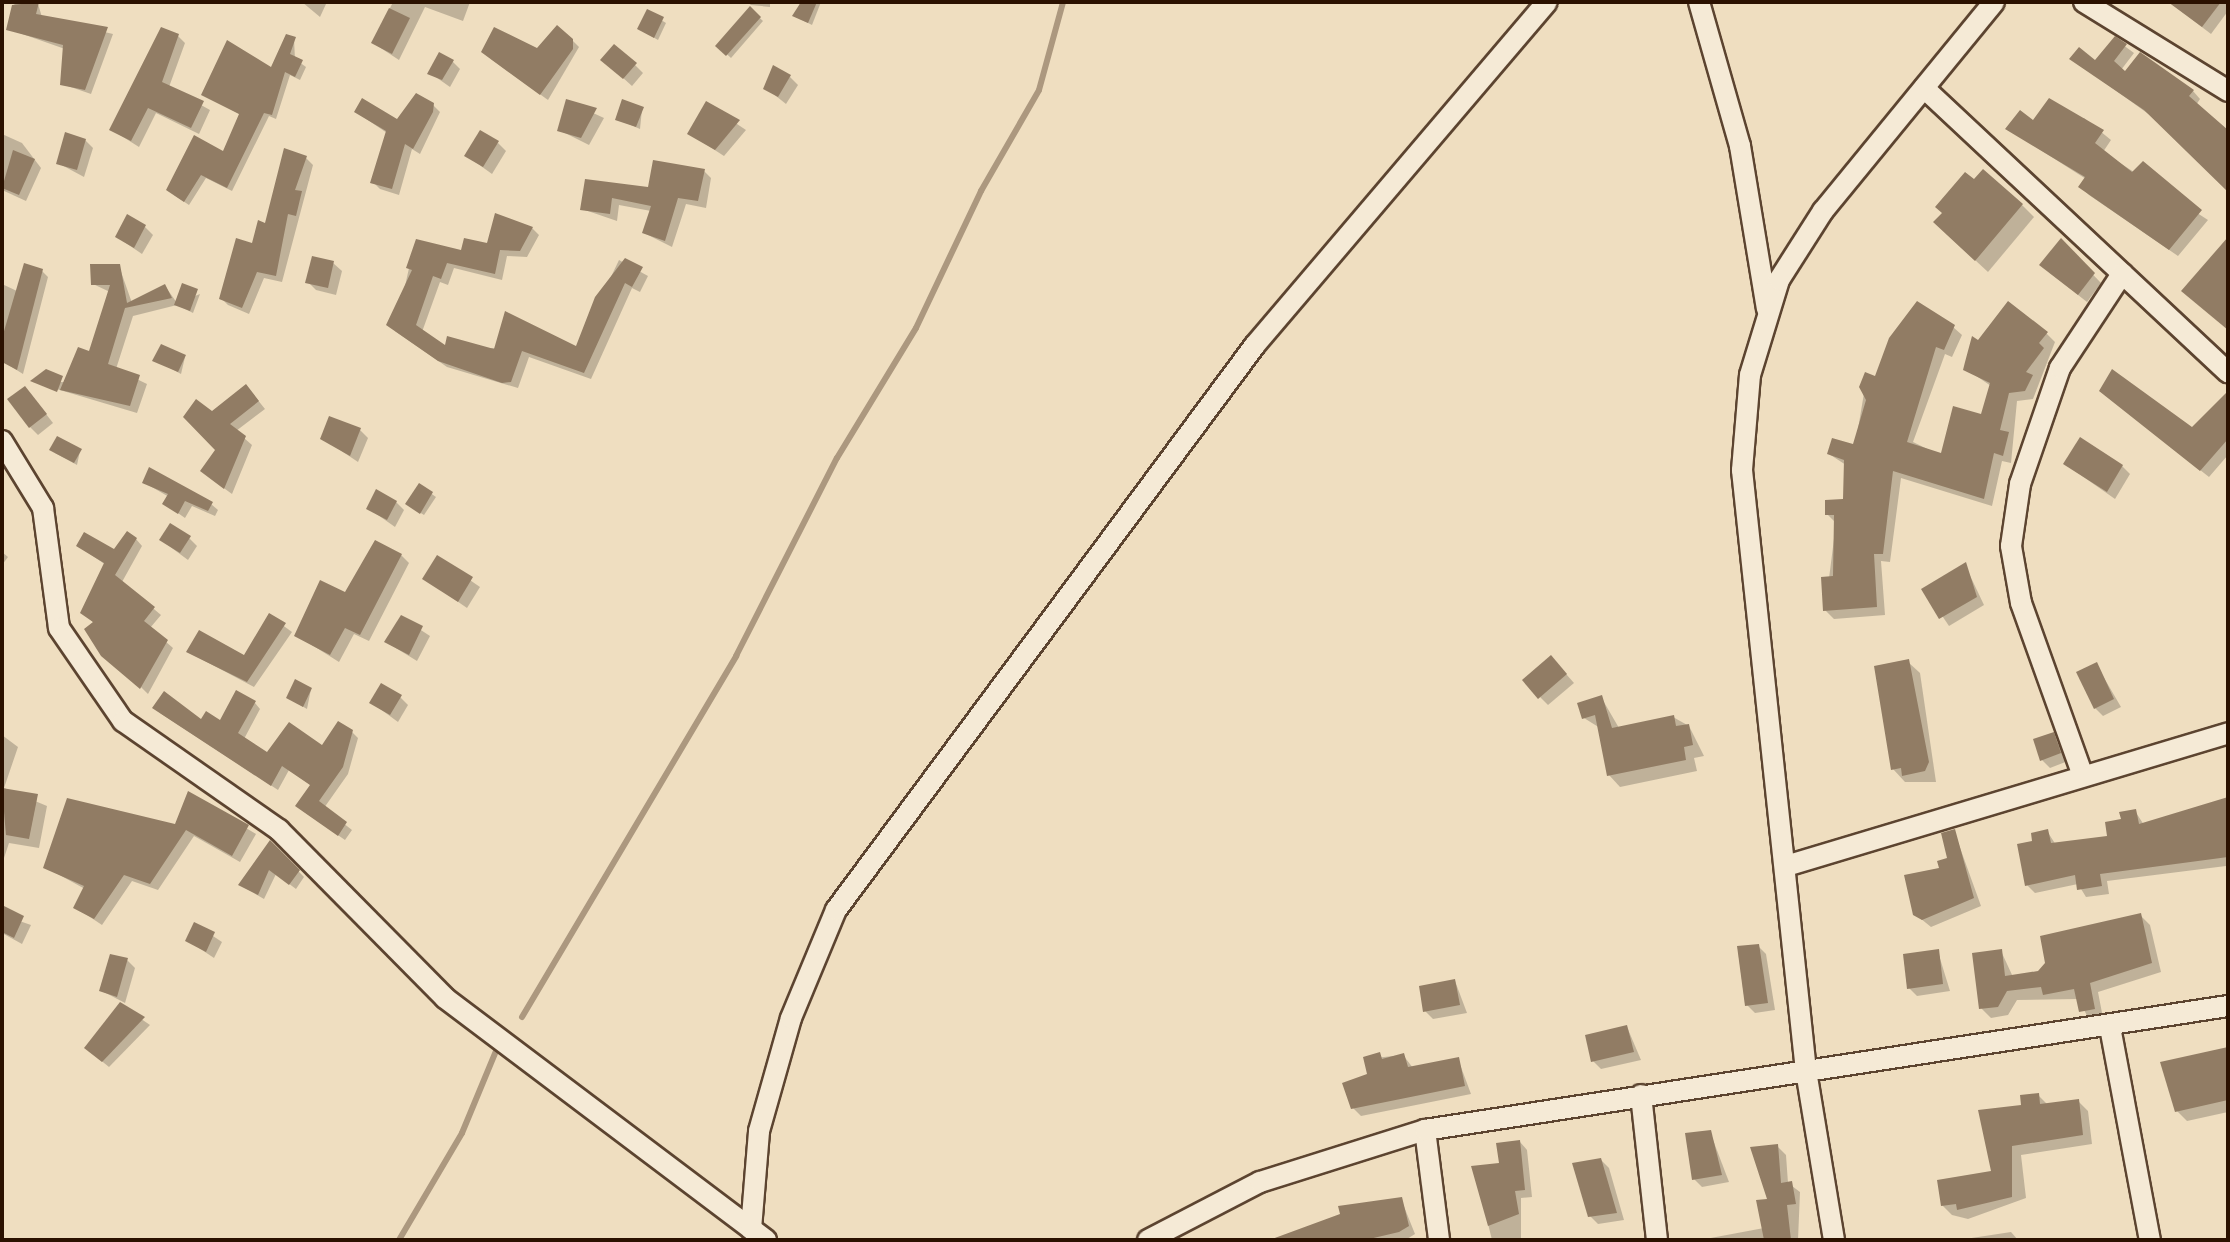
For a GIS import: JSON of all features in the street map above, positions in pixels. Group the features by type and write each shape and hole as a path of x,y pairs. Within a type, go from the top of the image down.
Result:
{"street":[{"path":"759,1234 759,1131 791,1018 836,910 1255,345 1547,2"},
{"path":"1699,2 1740,146 1767,309"},
{"path":"1834,1240 1806,1071 1742,470 1750,375 1767,309 1823,211 1994,2"},
{"path":"2084,2 2228,91"},
{"path":"1924,88 2228,372"},
{"path":"2083,776 2021,603 2011,546 2020,484 2060,368 2122,274"},
{"path":"2,441 43,508 67,647 123,721 279,830 445,998 759,1234"},
{"path":"1786,866 2228,733"},
{"path":"1148,1240 1260,1182 1425,1130 1641,1095 2110,1027 2228,1006"},
{"path":"2110,1027 2150,1240"},
{"path":"1641,1095 1657,1240"},
{"path":"1425,1130 1439,1240"}],"building":[{"path":"39,2 36,14 108,27 85,90 60,85 63,45 6,30 12,5"},
{"path":"801,2 817,2 808,23 792,16"},
{"path":"2168,2 2221,2 2202,27"},
{"path":"750,6 761,17 726,56 715,46"},
{"path":"389,8 410,18 392,54 371,43"},
{"path":"647,9 664,17 654,38 637,29"},
{"path":"557,25 573,39 573,49 540,95 481,52 494,27 537,48"},
{"path":"161,27 179,34 162,82 204,101 191,128 148,108 131,141 109,130"},
{"path":"286,34 296,37 290,54 303,60 295,77 285,72 272,115 264,113 227,188 201,175 184,202 166,190 194,135 223,151 239,114 201,95 227,40 271,67"},
{"path":"2115,36 2127,44 2114,61 2125,71 2140,52 2194,90 2189,96 2228,130 2228,192 2144,110 2069,59 2079,47 2095,60"},
{"path":"614,44 637,63 623,79 600,60"},
{"path":"439,52 454,60 442,80 427,74"},
{"path":"773,65 791,75 778,97 763,89"},
{"path":"416,93 434,103 433,112 413,149 405,144 392,189 370,183 386,131 354,112 362,98 397,119"},
{"path":"2049,98 2104,130 2095,143 2132,172 2143,161 2202,210 2169,250 2078,187 2085,177 2005,129 2020,110 2033,120"},
{"path":"566,99 597,108 581,138 557,131"},
{"path":"622,99 644,107 636,127 615,120"},
{"path":"706,101 740,120 715,150 687,134"},
{"path":"480,130 499,141 483,167 464,156"},
{"path":"65,132 86,139 77,170 56,164"},
{"path":"284,148 307,156 295,190 302,191 296,216 288,214 276,276 257,272 242,308 219,299 236,238 252,243 258,220 265,223"},
{"path":"13,150 35,159 19,195 2,188"},
{"path":"653,160 705,169 698,201 678,198 665,241 642,233 651,206 612,198 610,214 580,210 585,179 648,187"},
{"path":"1983,169 2023,204 1975,261 1933,222 1942,213 1935,207 1965,172 1974,179"},
{"path":"495,213 533,227 520,251 500,250 495,274 447,263 441,279 433,276 416,325 445,345 447,336 494,349 505,311 576,346 595,297 625,258 643,267 632,287 625,283 584,373 522,351 511,382 502,383 438,361 386,325 412,270 406,268 416,239 461,250 464,238 487,243"},
{"path":"127,214 146,225 134,248 115,237"},
{"path":"2228,237 2228,330 2181,291"},
{"path":"2061,238 2095,273 2078,295 2039,265"},
{"path":"312,256 334,261 328,288 305,283"},
{"path":"24,263 43,269 17,370 2,362 2,338"},
{"path":"90,264 120,264 127,303 165,284 172,298 125,308 108,364 140,375 130,406 60,390 78,347 89,351 110,285 91,285"},
{"path":"182,283 198,289 190,311 174,305"},
{"path":"1917,301 1955,325 1944,350 1936,347 1907,442 1941,453 1953,406 1981,414 1990,383 1963,370 1972,336 1978,340 2008,301 2048,332 2039,343 2044,348 2026,372 2033,375 2025,391 2009,393 2000,430 2009,432 2003,456 1994,453 1984,499 1893,471 1883,554 1874,554 1877,607 1823,611 1821,577 1833,576 1834,515 1825,515 1825,500 1843,499 1844,460 1827,454 1832,438 1853,444 1866,400 1859,387 1865,372 1875,376 1889,338"},
{"path":"161,344 186,355 178,372 152,361"},
{"path":"46,369 63,376 57,392 30,381"},
{"path":"2112,369 2192,427 2228,391 2228,439 2200,471 2099,391"},
{"path":"246,384 259,401 230,424 246,436 224,489 200,471 215,450 183,417 196,399 212,411"},
{"path":"25,386 47,414 29,428 7,399"},
{"path":"329,416 361,428 350,456 320,439"},
{"path":"57,436 82,449 74,463 49,450"},
{"path":"2080,437 2123,465 2107,492 2063,464"},
{"path":"149,467 213,502 208,511 185,501 178,514 162,504 168,494 142,483"},
{"path":"419,483 433,492 420,514 405,504"},
{"path":"376,489 397,501 387,520 366,509"},
{"path":"170,523 191,536 180,553 159,540"},
{"path":"127,531 137,538 115,575 155,607 144,621 168,640 140,689 101,656 84,629 93,622 80,613 104,563 76,546 84,532 114,549"},
{"path":"375,540 402,554 360,635 345,628 330,655 294,636 320,580 345,592"},
{"path":"437,555 473,577 458,602 422,579"},
{"path":"1966,562 1977,597 1939,619 1921,589"},
{"path":"269,613 286,623 247,682 186,652 199,630 244,655"},
{"path":"401,615 423,626 409,655 384,642"},
{"path":"1551,655 1567,674 1538,699 1522,680"},
{"path":"1909,659 1929,762 1925,771 1902,776 1901,768 1891,770 1874,666"},
{"path":"2097,662 2114,699 2094,709 2076,672"},
{"path":"295,679 312,688 303,707 286,698"},
{"path":"381,683 402,695 390,715 369,703"},
{"path":"236,690 256,701 238,733 267,752 289,722 322,745 338,721 353,730 343,767 319,801 347,822 338,836 295,806 310,785 282,766 271,786 152,708 164,691 201,719 206,711 220,720"},
{"path":"1602,695 1612,728 1674,715 1676,726 1689,724 1693,745 1684,747 1686,760 1607,776 1595,715 1582,719 1577,703"},
{"path":"2054,732 2061,753 2040,761 2033,739"},
{"path":"2,788 38,794 29,839 6,835"},
{"path":"188,791 249,825 232,856 186,830 150,884 124,875 94,919 73,908 84,886 43,868 67,798 175,824"},
{"path":"2228,797 2228,857 2100,874 2102,886 2077,890 2075,875 2025,886 2017,844 2032,841 2031,833 2048,829 2051,843 2107,836 2105,822 2121,819 2119,812 2136,809 2139,824"},
{"path":"1955,829 1974,898 1922,920 1913,915 1904,875 1939,868 1937,861 1947,858 1941,833"},
{"path":"270,840 300,870 289,885 269,870 258,895 238,885"},
{"path":"2,905 24,916 14,938 2,932"},
{"path":"2141,913 2152,963 2090,983 2095,1009 2079,1012 2074,989 2043,995 2041,987 2007,991 1998,1007 1979,1009 1972,953 2002,949 2005,976 2038,971 2045,963 2040,936"},
{"path":"194,922 215,932 206,952 185,941"},
{"path":"1759,944 1768,1003 1745,1006 1737,946"},
{"path":"1939,949 1943,984 1907,989 1903,954"},
{"path":"110,954 128,958 117,997 99,991"},
{"path":"1455,979 1460,1005 1423,1012 1419,986"},
{"path":"120,1002 145,1017 102,1062 84,1048"},
{"path":"1627,1025 1634,1052 1591,1062 1585,1035"},
{"path":"2228,1047 2228,1100 2175,1112 2160,1062"},
{"path":"1380,1052 1382,1059 1404,1053 1408,1067 1459,1057 1465,1086 1351,1109 1342,1083 1367,1074 1363,1057"},
{"path":"2039,1093 2040,1104 2079,1099 2083,1135 2012,1146 2012,1197 1957,1210 1956,1204 1941,1206 1937,1180 1991,1171 1978,1110 2021,1105 2020,1095"},
{"path":"1711,1130 1722,1175 1692,1180 1685,1133"},
{"path":"1520,1140 1525,1190 1515,1191 1519,1214 1488,1226 1471,1166 1499,1163 1496,1143"},
{"path":"1778,1144 1781,1183 1792,1181 1796,1204 1787,1205 1791,1240 1764,1240 1756,1200 1767,1199 1750,1147"},
{"path":"1601,1158 1617,1213 1588,1217 1572,1163"},
{"path":"1402,1197 1409,1226 1399,1232 1365,1240 1269,1240 1340,1214 1338,1206"}],"waterway":[{"path":"522,1017 736,656 837,458 916,328 981,191 1039,90 1063,2"},
{"path":"399,1240 462,1133 496,1051"}]}
